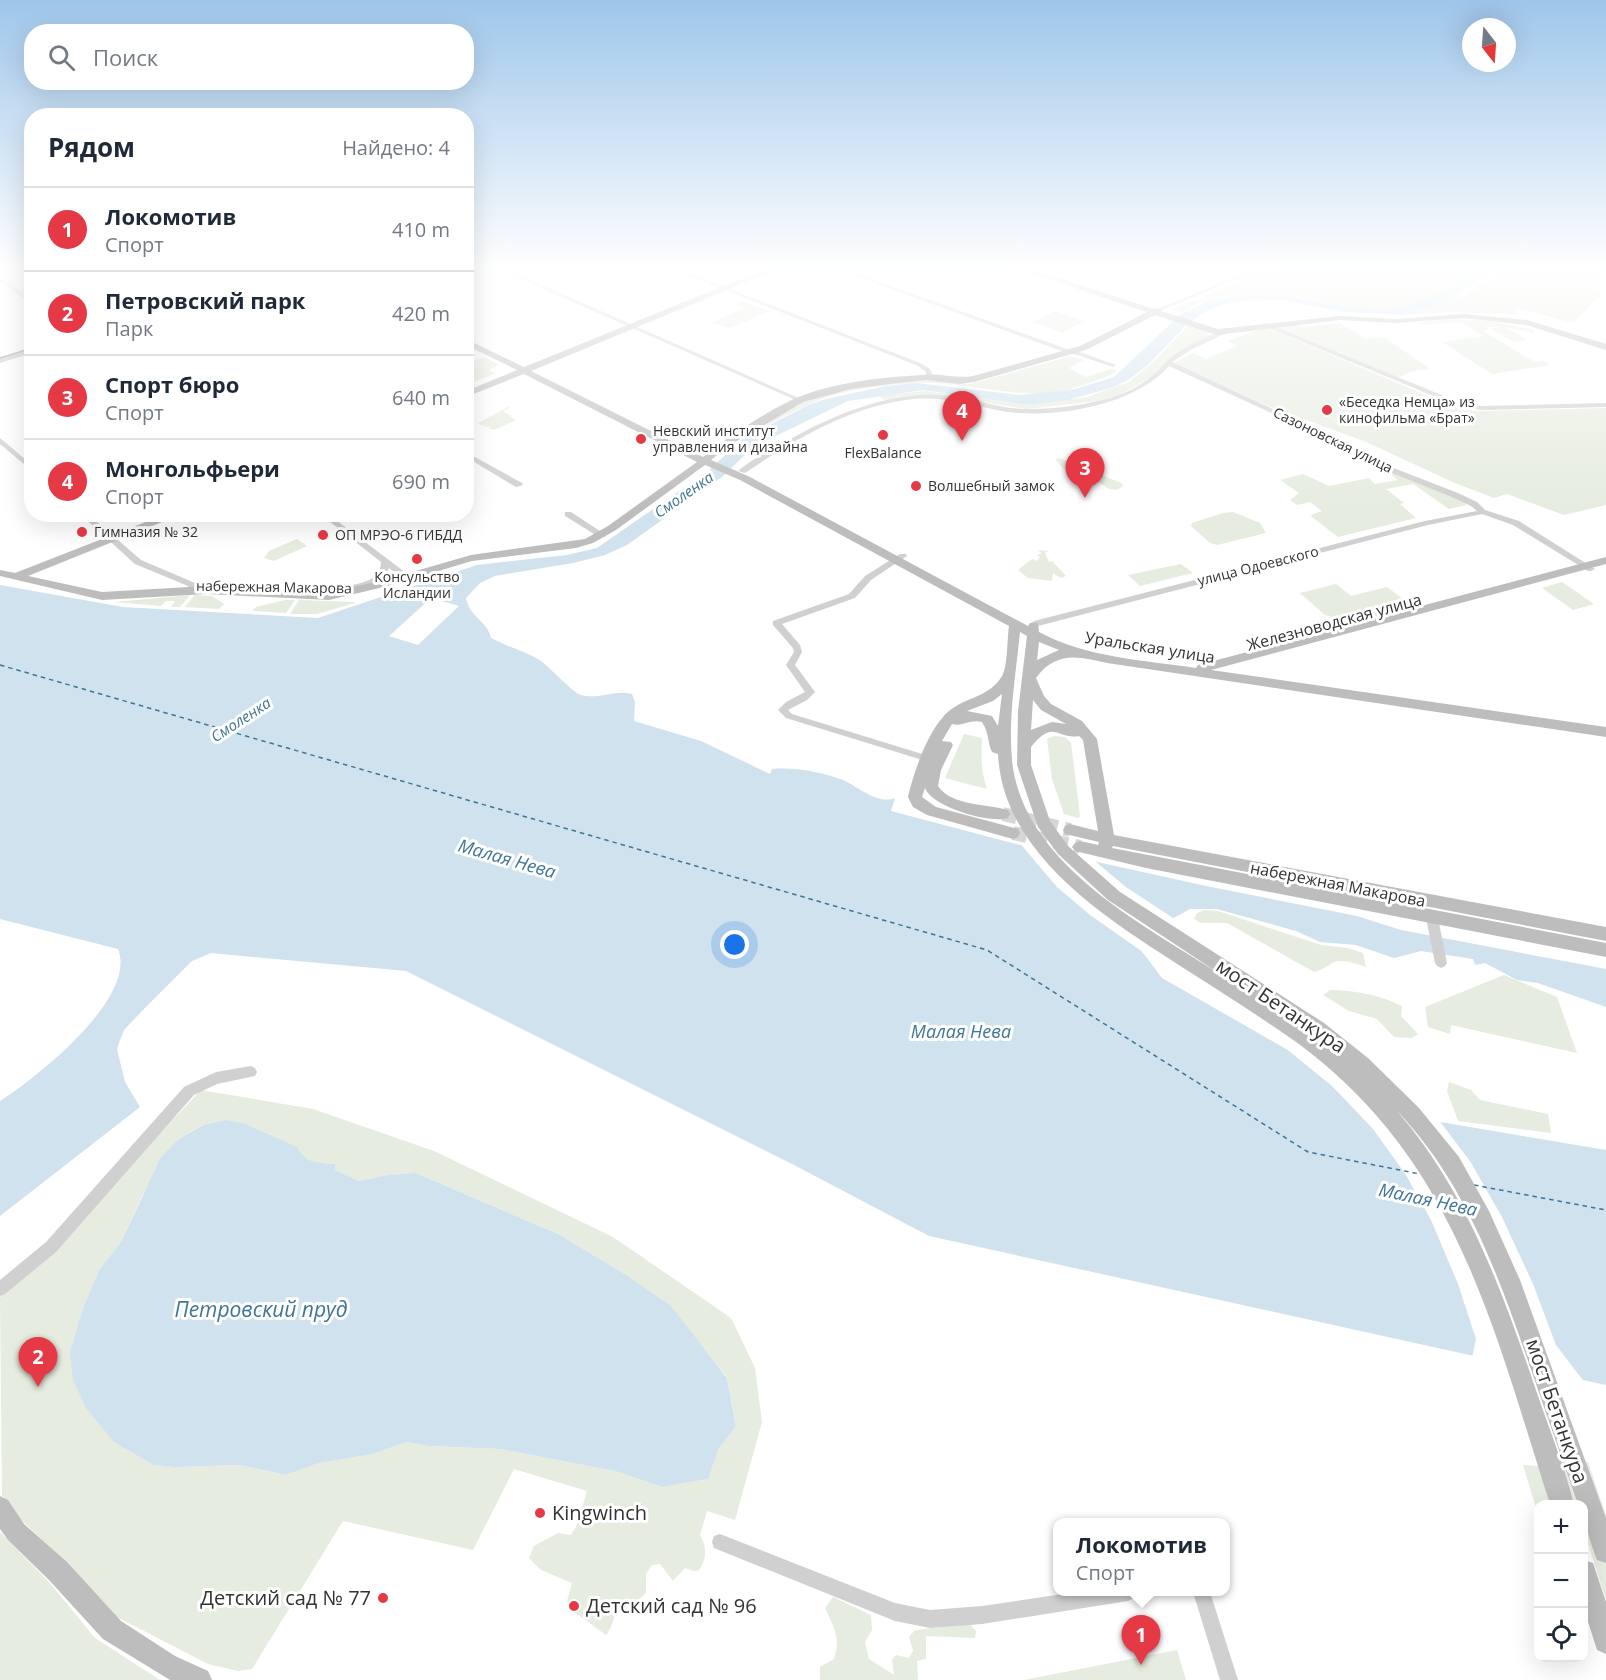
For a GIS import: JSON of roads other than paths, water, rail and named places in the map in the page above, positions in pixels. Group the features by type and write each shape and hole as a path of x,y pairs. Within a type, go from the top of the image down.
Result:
{"main road":[{"path":"0,358 24,348"},
{"path":"482,348 525,368"},
{"path":"489,348 525,368"},
{"path":"474,390 575,348"},
{"path":"364,589 471,558 576,545 602,534 711,461 740,433 801,400 850,386 930,377 970,380 1082,348"},
{"path":"0,358 24,352"},
{"name":"Уральская улица","path":"525,368 711,461 734,470 1034,629 1059,646 1087,655 1606,729"},
{"path":"110,538 145,522"},
{"path":"23,572 155,522"},
{"name":"Уральская улица","path":"899,559 1015,625 1034,629 1099,652 1201,670 1244,670 1606,729"},
{"name":"Железноводская улица","path":"1244,670 1606,560"},
{"name":"набережная Макарова","path":"0,564 102,596 130,596 218,584 364,589"},
{"name":"Железноводская улица","path":"1201,670 1588,567 1606,565"},
{"name":"набережная Макарова","path":"0,573 23,572"},
{"name":"набережная Макарова","path":"191,588 328,596 364,589"},
{"path":"1015,625 1009,674 1018,759"},
{"path":"1018,759 1030,677 1034,629"},
{"path":"1030,677 1040,662 1052,656 1067,653 1087,655"},
{"path":"1009,674 992,697 958,711 950,717 942,728 915,797 924,808 1013,833"},
{"path":"1030,677 1038,698 1046,707 1077,724 1089,739 1102,842"},
{"path":"1003,814 941,799 934,794 931,784 953,727 964,716 981,716 993,724 997,754 1018,759"},
{"path":"1018,759 1035,732 1046,727 1060,726 1074,731 1082,738 1095,819 1102,842"},
{"name":"мост Бетанкура","path":"1018,759 1014,796 1033,836 1048,856 1103,906 1308,1041 1352,1076 1395,1124 1423,1161 1460,1220 1485,1278 1561,1500"},
{"name":"мост Бетанкура","path":"1018,759 1043,823 1083,870 1114,896 1152,922 1318,1028 1362,1064 1412,1114 1452,1164 1482,1218 1510,1280 1606,1551"},
{"name":"набережная Макарова","path":"1095,819 1089,826 1070,830 1102,842 1432,918 1606,950"},
{"name":"набережная Макарова","path":"1080,847 1102,842 1606,934"},
{"path":"0,1508 16,1532 58,1571 112,1630 166,1665 199,1680"},
{"path":"1588,1585 1606,1641"}],"street":[{"path":"679,348 801,400"},
{"path":"877,348 918,364 928,370 930,377"},
{"path":"1059,348 1113,365"},
{"path":"734,470 862,408 877,403 938,397 1018,410 1081,406 1112,399 1132,391 1156,376 1168,363 1195,348"},
{"path":"1323,348 1460,405 1482,408 1606,405"},
{"name":"Сазоновская улица","path":"1168,363 1366,454 1370,461 1455,495 1474,504 1482,512 1516,523 1588,567"},
{"path":"0,440 24,462"},
{"path":"474,459 519,485"},
{"name":"улица Одоевского","path":"1034,629 1418,525 1482,512"},
{"path":"568,514 602,534"},
{"path":"92,522 138,562 191,588"},
{"path":"333,522 407,578"},
{"path":"899,559 868,578 852,596 776,623 797,647 798,652 790,665 810,692 807,697 785,706 783,710 789,716 929,759"},
{"path":"344,590 379,578 387,568 385,560"},
{"path":"1432,918 1440,959"},
{"path":"0,1289 51,1247 189,1091 216,1078 251,1072"},
{"path":"720,1542 895,1611 930,1619 982,1615 1103,1596"},
{"path":"1203,1596 1229,1680"}],"water":[{"name":"Малая Нева","path":"1144,348 1164,348 1130,379 1114,387 1068,400 1029,405 923,390 848,401 753,447 722,477 627,545 605,555 573,563 495,576 480,583 466,598 468,605 486,627 491,638 538,659 577,693 588,696 632,694 635,702 634,721 701,741 770,774 772,769 799,769 826,775 843,780 875,797 888,800 895,798 891,811 1012,843 1206,886 1357,916 1401,930 1606,969 1606,1007 1538,983 1517,980 1485,963 1475,965 1473,959 1421,951 1394,958 1356,945 1320,942 1296,931 1217,909 1190,909 1133,940 1162,978 1293,1053 1362,1083 1440,1122 1606,1150 1606,1385 929,1236 794,1165 406,971 211,953 192,961 124,1030 120,1040 117,1049 125,1082 140,1107 0,1216 0,1101 58,1056 80,1035 99,1013 113,990 120,969 118,949 0,919 0,585 123,607 318,618 477,565 567,555 597,548 708,471 741,440 808,405 826,399 886,386 916,383 1020,395 1075,389 1114,377"},
{"name":"Петровский пруд","path":"225,1120 243,1123 297,1147 308,1160 335,1164 335,1170 359,1181 387,1175 416,1173 560,1235 623,1273 671,1306 727,1378 736,1426 719,1448 708,1479 662,1487 615,1471 500,1449 428,1446 407,1442 373,1454 319,1463 286,1475 240,1465 175,1467 154,1465 114,1442 86,1408 73,1380 70,1351 84,1305 99,1270 121,1242 161,1157 179,1139 203,1125"}],"tunnel":[{"path":"1003,814 1070,830"},
{"path":"1013,833 1080,847"}],"tram line":[{"path":"0,358 24,350"}],"place":[{"name":"«Беседка Немца» из кинофильма «Брат»","path":"1327,410"},
{"name":"FlexBalance","path":"883,435"},
{"name":"Невский институт управления и дизайна","path":"641,439"},
{"name":"Монгольфьери","path":"962,441"},
{"name":"Волшебный замок","path":"916,486"},
{"name":"Спорт бюро","path":"1085,498"},
{"name":"Гимназия № 32","path":"82,532"},
{"name":"ОП МРЭО-6 ГИБДД","path":"323,535"},
{"name":"Консульство Исландии","path":"417,559"},
{"name":"Петровский парк","path":"38,1387"},
{"name":"Kingwinch","path":"540,1513"},
{"name":"Детский сад № 77","path":"383,1598"},
{"name":"Детский сад № 96","path":"574,1606"},
{"name":"Локомотив","path":"1141,1665"}],"water label":[{"name":"Смоленка","path":"684,495"},
{"name":"Смоленка","path":"241,720"}]}
